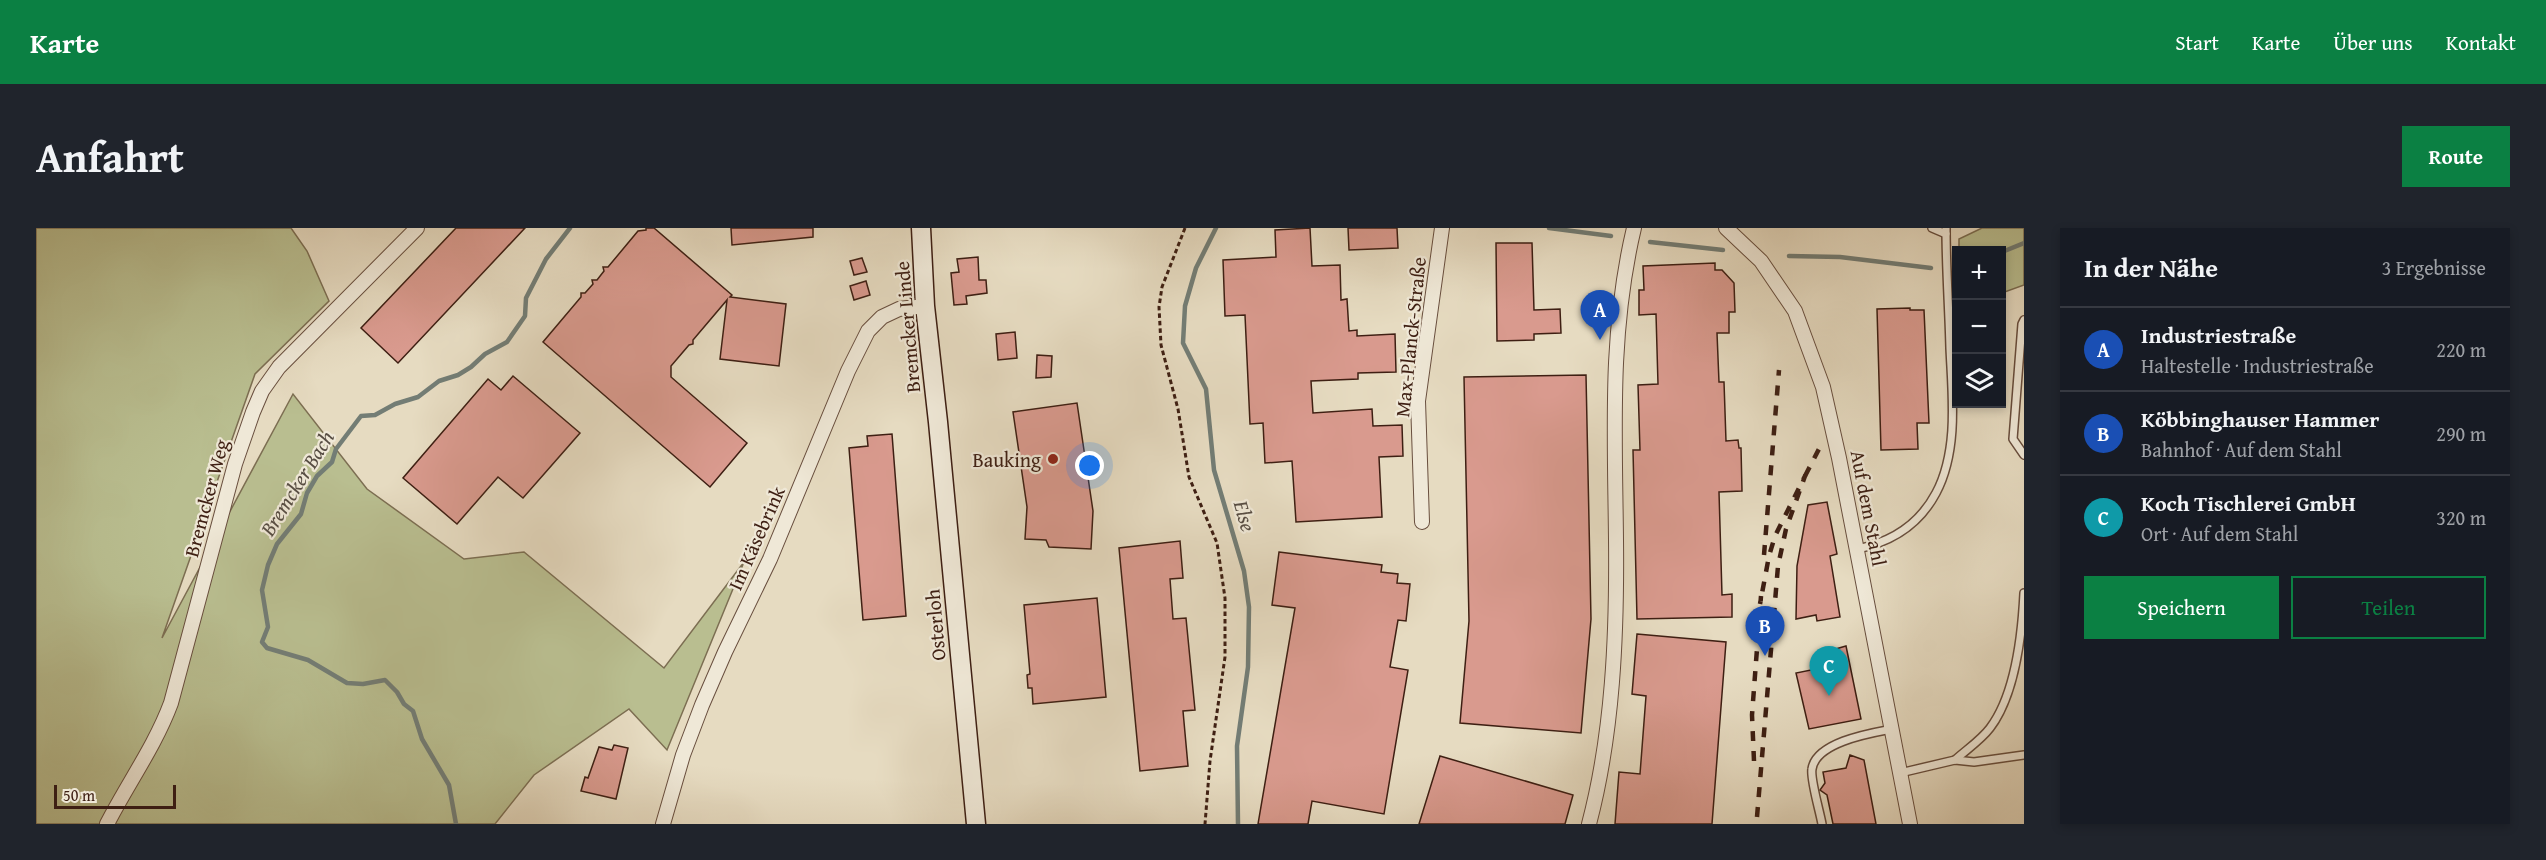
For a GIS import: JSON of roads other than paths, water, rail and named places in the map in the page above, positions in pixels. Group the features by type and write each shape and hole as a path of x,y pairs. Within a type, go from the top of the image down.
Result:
{"main road":[{"name":"Bremcker Linde","path":"921,228 925,306 938,422"},
{"name":"Osterloh","path":"938,422 976,824"}],"street":[{"name":"Bremcker Weg","path":"107,824 139,771 163,725 171,703 235,464 262,391 279,367 417,228"},
{"name":"Max-Planck-Straße","path":"1422,522 1418,401 1442,228"},
{"path":"1589,824 1602,756 1610,694 1616,543 1613,388 1616,341 1628,252 1634,228"},
{"name":"Auf dem Stahl","path":"1726,228 1761,261 1779,285 1795,312 1811,349 1823,387 1837,447 1910,824"},
{"name":"Im Käsebrink","path":"663,824 683,755 702,705 770,559 848,371 868,332 882,317 899,309 925,306"}],"lane":[{"path":"1857,549 1881,544 1903,531 1915,520 1936,492 1945,466 1951,438 1946,231 1932,228"},
{"path":"2024,320 2013,439 2024,455"},
{"path":"1955,760 1990,728 2010,687 2022,631 2024,593"},
{"path":"1822,824 1812,768 1820,754 1851,739 1892,729"},
{"path":"1900,773 1955,760 1974,762 2024,755"}],"waterway":[{"name":"Bremcker Bach","path":"456,824 449,785 422,739 413,711 404,704 397,692 385,680 363,684 347,683 308,660 267,648 262,642 268,627 262,590 268,565 277,544 301,514 307,493 317,476 332,462 336,449 361,416 375,415 395,404 418,397 439,381 458,375 485,354 507,342 525,316 526,298 546,259 570,228"},
{"name":"Else","path":"1216,228 1196,268 1185,306 1183,343 1206,389 1214,470 1244,571 1249,607 1248,667 1237,746 1238,824"},
{"path":"1549,228 1611,236"},
{"path":"1650,242 1723,250"},
{"path":"2006,250 2024,243"},
{"path":"1789,256 1840,257 1931,268"}],"railway":[{"path":"1764,555 1779,370"},
{"path":"1805,476 1820,447"},
{"path":"1757,817 1778,566 1786,529 1805,476 1775,536 1760,604"},
{"path":"1754,761 1752,715 1761,596"}],"place":[{"name":"Industriestraße","path":"1600,340"},
{"name":"Bauking","path":"1053,459"},
{"name":"Köbbinghauser Hammer","path":"1765,656"},
{"name":"Koch Tischlerei GmbH","path":"1829,696"}]}
